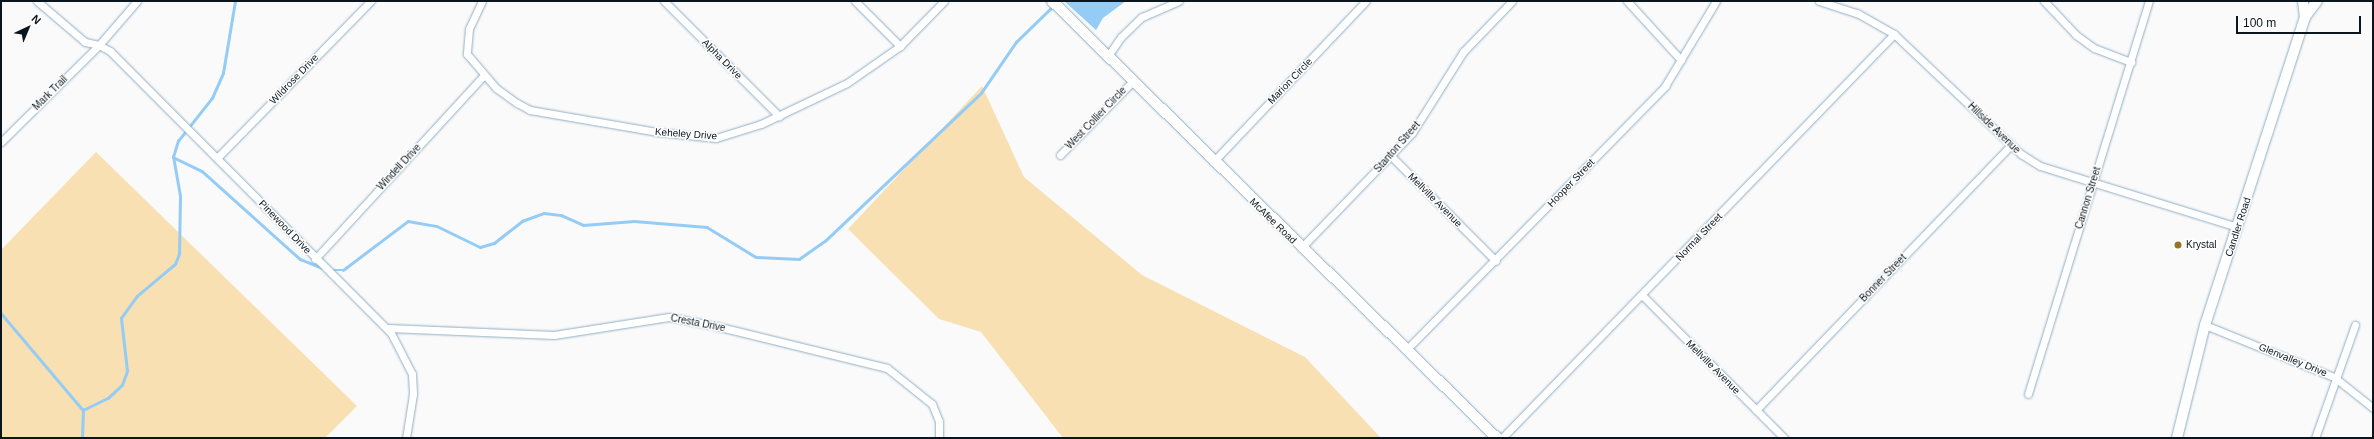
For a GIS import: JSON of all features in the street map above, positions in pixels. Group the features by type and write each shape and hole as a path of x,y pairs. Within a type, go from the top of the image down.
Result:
{"street":[{"path":"37,1 85,42 99,45"},
{"name":"Mark Trail","path":"1,142 99,45 137,1"},
{"name":"Wildrose Drive","path":"217,158 371,1"},
{"name":"Keheley Drive","path":"482,1 466,47 473,64 504,95 530,110 658,132 716,138 779,116 847,83 900,46 944,1"},
{"name":"Alpha Drive","path":"664,1 779,116"},
{"path":"855,1 900,46"},
{"name":"McAfee Road","path":"1052,1 1213,162 1497,438"},
{"path":"1108,56 1121,36 1142,17 1180,1"},
{"name":"Marion Circle","path":"1213,162 1366,1"},
{"name":"Stanton Street","path":"1301,248 1391,156 1416,126 1463,52 1512,1"},
{"path":"1627,1 1681,60"},
{"name":"Hooper Street","path":"1406,350 1496,261 1650,103 1681,60 1716,1"},
{"name":"Hillside Avenue","path":"1819,1 1857,13 1894,34 2011,146 2040,166 2092,185 2237,227"},
{"path":"2044,1 2088,44 2131,62"},
{"name":"Cannon Street","path":"2028,394 2149,1"},
{"name":"Candler Road","path":"2303,1 2305,17"},
{"name":"Candler Road","path":"2177,438 2205,325 2305,17 2317,1"},
{"name":"Normal Street","path":"1502,438 1894,34"},
{"name":"Pinewood Drive","path":"99,45 110,50 315,259 388,328 408,360 412,374 413,394 406,438"},
{"name":"Windell Drive","path":"315,259 484,75"},
{"name":"West Collier Circle","path":"1060,155 1133,81"},
{"name":"Bonner Street","path":"1756,410 2011,146"},
{"name":"Mellville Avenue","path":"1391,156 1496,261"},
{"name":"Mellville Avenue","path":"1642,295 1784,438"},
{"name":"Cresta Drive","path":"388,328 554,335 669,317 716,326 887,368 932,404 939,421 939,438"},
{"path":"2315,438 2334,377 2355,324"},
{"name":"Glenvalley Drive","path":"2205,325 2334,377 2373,408"}],"shaded area":[{"path":"982,86 1024,177 1142,275 1305,357 1381,438 1063,438 981,332 939,319 848,229"},
{"path":"96,152 357,406 325,438 1,438 1,250"}],"water":[{"path":"1064,1 1126,1 1103,18 1096,30"}],"waterway":[{"path":"82,438 83,410 108,398 122,385 127,371 121,318 137,296 175,264 179,254 180,196 173,157 178,141 212,98 223,73 235,1"},
{"path":"331,270 343,270 408,221 437,226 480,247 494,243 522,221 544,213 561,215 583,225 634,221 707,227 756,257 799,259 825,241 981,93 1016,42 1053,6"},
{"path":"173,157 202,171 300,259 322,268"},
{"path":"1,313 83,410"}],"place":[{"name":"Krystal","path":"2178,245"}]}
